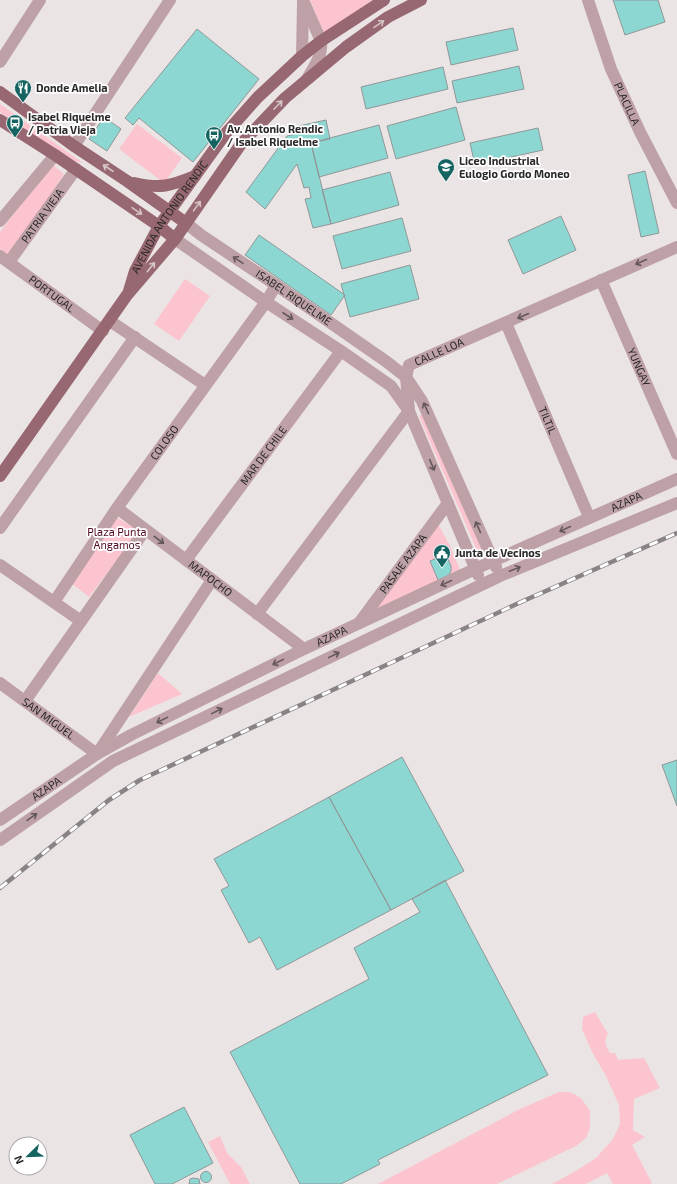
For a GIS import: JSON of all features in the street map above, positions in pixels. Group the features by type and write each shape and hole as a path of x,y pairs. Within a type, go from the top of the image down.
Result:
{"main road":[{"name":"AVENIDA ANTONIO RENDIC","path":"127,296 135,271 160,226 226,133 258,96 321,41 384,0"},
{"name":"AVENIDA ANTONIO RENDIC","path":"0,476 127,296 175,238 241,144 285,98 346,47 388,17 421,0"},
{"name":"ISABEL RIQUELME","path":"0,92 74,146 128,181 186,223"},
{"name":"ISABEL RIQUELME","path":"0,120 76,169 160,226 175,238"},
{"path":"128,181 149,186 172,186 195,176"}],"street":[{"path":"0,62 40,0"},
{"path":"74,146 170,0"},
{"path":"303,0 321,41"},
{"path":"302,56 303,0"},
{"name":"PLACILLA","path":"588,0 611,69 640,132 677,203"},
{"name":"AVENIDA ANTONIO RENDIC","path":"307,80 320,56 322,48 321,41"},
{"path":"0,221 55,155"},
{"name":"PATRIA VIEJA","path":"5,259 76,169"},
{"name":"ISABEL RIQUELME","path":"186,223 201,235 276,285 406,377 422,401 500,576"},
{"name":"ISABEL RIQUELME","path":"175,238 266,302 391,386 409,411 482,584"},
{"name":"CALLE LOA","path":"409,411 406,377 409,365 677,247"},
{"name":"PORTUGAL","path":"5,259 106,326 134,337 205,385"},
{"name":"YUNGAY","path":"600,280 677,454"},
{"name":"COLOSO","path":"54,602 117,508 266,302 276,285"},
{"name":"TILTIL","path":"506,323 589,518"},
{"path":"0,528 134,337"},
{"name":"MAR DE CHILE","path":"186,560 341,351"},
{"path":"257,614 409,411"},
{"name":"AZAPA","path":"0,820 98,754 131,735 304,650 493,561 677,479"},
{"name":"PASAJE AZAPA","path":"358,625 448,503"},
{"name":"AZAPA","path":"0,840 113,761 482,584 677,503"},
{"name":"MAPOCHO","path":"117,508 304,650"},
{"path":"25,701 145,530"},
{"path":"0,565 82,621"},
{"path":"98,754 212,580"},
{"name":"SAN MIGUEL","path":"0,683 98,754"}],"green space":[{"path":"310,0 373,0 324,33"},
{"path":"0,104 83,163 69,160 0,112"},
{"path":"137,124 182,158 164,183 119,149"},
{"path":"52,164 64,174 10,257 0,249 0,232"},
{"path":"185,279 210,296 179,341 154,324"},
{"path":"424,413 484,552 479,555 419,416"},
{"name":"Plaza Punta Angamos","path":"116,517 139,531 89,597 71,583"},
{"path":"436,520 450,546 461,572 376,610"},
{"path":"158,673 182,694 129,717"},
{"path":"595,1012 608,1034 605,1042 610,1053 615,1053 618,1060 644,1058 660,1088 634,1099 633,1130 645,1137 632,1145 652,1183 650,1184 613,1184 607,1173 586,1184 552,1184 596,1158 613,1139 620,1124 619,1105 582,1029 583,1017"},
{"path":"559,1092 570,1092 581,1098 590,1111 590,1128 586,1138 576,1146 497,1184 378,1184 520,1109"},
{"path":"220,1136 227,1153 241,1167 250,1184 230,1184 208,1142"}],"building":[{"path":"613,0 658,0 665,22 625,35"},
{"path":"513,28 518,50 451,65 446,42"},
{"path":"197,29 259,79 193,162 139,118 133,125 125,118"},
{"path":"519,66 524,89 457,103 452,81"},
{"path":"443,67 448,89 366,109 361,87"},
{"path":"456,107 465,140 396,159 387,126"},
{"path":"104,117 121,129 107,151 89,139"},
{"path":"326,120 330,139 311,143 331,224 313,228 305,199 311,198 309,187 304,188 297,164 265,209 246,192 287,136 296,134 294,127"},
{"path":"379,125 388,158 319,177 311,143"},
{"path":"538,128 543,150 475,165 470,143"},
{"path":"645,171 659,233 641,237 628,175"},
{"path":"390,172 399,205 331,224 322,190"},
{"path":"561,216 576,250 523,274 508,240"},
{"path":"402,218 411,251 342,269 333,236"},
{"path":"259,235 345,295 331,315 245,255"},
{"path":"410,265 419,299 350,317 341,284"},
{"name":"Junta de Vecinos","path":"446,554 451,566 451,571 449,575 438,580 430,561"},
{"path":"402,757 464,871 391,910 329,797"},
{"path":"677,760 677,806 662,765"},
{"path":"329,797 391,910 277,970 260,937 249,943 221,890 229,886 214,859"},
{"path":"445,880 548,1075 378,1160 380,1164 341,1184 300,1184 230,1052 369,979 354,948 420,912 412,899"},
{"path":"184,1107 213,1163 172,1184 155,1184 130,1135"},
{"path":"206,1171 210,1173 212,1177 210,1181 206,1183 202,1181 200,1177 202,1173"},
{"path":"190,1179 199,1179 200,1184 189,1184"}],"railway":[{"path":"0,888 109,800 140,780 521,602 677,533"}],"place":[{"name":"Donde Amelia","path":"23,103"},
{"name":"Isabel Riquelme / Patria Vieja","path":"15,138"},
{"name":"Av. Antonio Rendic / Isabel Riquelme","path":"214,150"},
{"name":"Liceo Industrial Eulogio Gordo Moneo","path":"446,182"},
{"name":"Junta de Vecinos","path":"442,568"}]}
